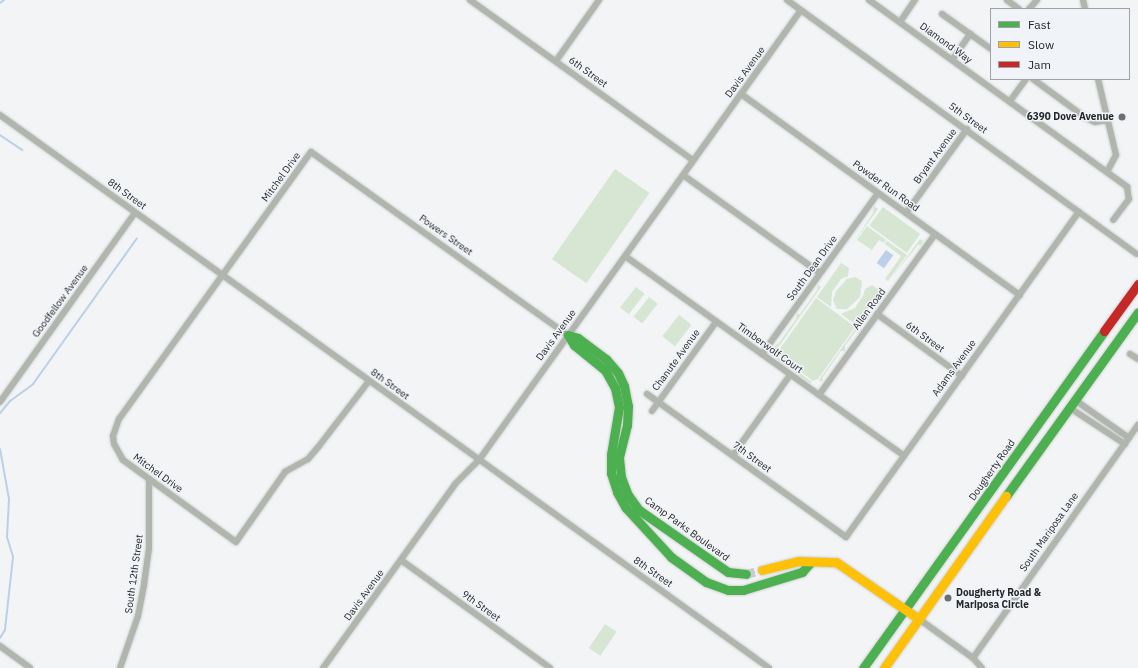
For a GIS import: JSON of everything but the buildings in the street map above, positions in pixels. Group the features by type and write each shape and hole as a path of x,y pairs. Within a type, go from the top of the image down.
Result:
{"street":[{"name":"6th Street","path":"470,0 693,160"},
{"path":"556,61 599,0"},
{"name":"5th Street","path":"787,0 967,129 1137,254"},
{"name":"Diamond Way","path":"869,0 1126,187 1130,193 1129,199 1113,220"},
{"path":"900,22 916,0"},
{"path":"1007,0 1019,8"},
{"path":"1030,8 1037,0"},
{"name":"Davis Avenue","path":"323,668 455,484 479,460 801,10"},
{"path":"942,14 990,48"},
{"path":"952,60 970,34"},
{"path":"1010,102 1025,80"},
{"path":"1034,80 1086,118 1095,122 1108,120"},
{"path":"1098,80 1116,155 1107,172"},
{"name":"Powder Run Road","path":"741,94 1020,295"},
{"name":"8th Street","path":"0,115 769,668"},
{"name":"Bryant Avenue","path":"906,213 967,129"},
{"name":"Mitchel Drive","path":"311,152 119,419 113,436 117,452 123,460 236,542 285,472 312,455 369,381"},
{"name":"Powers Street","path":"311,152 568,335"},
{"path":"683,175 820,273"},
{"name":"South Dean Drive","path":"762,354 878,193"},
{"name":"Adams Avenue","path":"846,537 1079,212"},
{"name":"Goodfellow Avenue","path":"0,402 135,213"},
{"name":"Allen Road","path":"819,395 935,234"},
{"name":"Timberwolf Court","path":"625,256 904,456"},
{"name":"Dougherty Road","path":"863,668 1138,284"},
{"path":"884,668 1138,312"},
{"name":"6th Street","path":"877,314 962,376"},
{"name":"Chanute Avenue","path":"652,411 716,322"},
{"name":"Camp Parks Boulevard","path":"568,335 574,345 605,370 615,388 619,407 610,455 611,473 617,492 626,508 671,557 706,582 728,590 743,590 802,572 810,563"},
{"name":"Camp Parks Boulevard","path":"568,335 578,338 606,359 618,373 624,386 628,413 620,464 621,477 636,505 728,572 746,574"},
{"path":"1130,354 1138,359"},
{"path":"733,455 790,375"},
{"name":"7th Street","path":"647,394 846,537"},
{"path":"1073,404 1129,438"},
{"path":"1073,404 1125,444"},
{"name":"South Mariposa Lane","path":"973,658 1138,425"},
{"name":"South 12th Street","path":"120,668 138,616 144,584 149,548 149,479"},
{"name":"9th Street","path":"401,560 550,668"},
{"path":"762,570 798,561 810,563 836,562 845,565 973,658 982,668"},
{"path":"0,646 30,668"}],"green space":[{"path":"615,169 649,193 586,283 552,259"},
{"path":"874,206 878,209 851,246 873,213"},
{"path":"883,207 920,234 907,253 869,226"},
{"path":"867,226 886,240 884,243 879,240 872,250 857,240"},
{"path":"920,239 923,241 921,245 918,245 893,276"},
{"path":"887,241 907,255 888,281 885,279 901,256 885,244"},
{"path":"841,263 849,268 848,276 841,279 832,292 831,307 817,297"},
{"path":"855,277 862,281 860,297 847,309 837,309 833,300 836,291 847,279"},
{"path":"818,285 821,287 777,349 773,347 779,343 796,319 797,314 800,314 817,290"},
{"path":"872,285 880,291 856,325 841,314 855,308 863,296 865,289"},
{"path":"636,287 645,294 629,314 620,307"},
{"path":"649,297 658,304 642,323 634,317"},
{"path":"816,298 855,327 818,379 813,381 777,353"},
{"path":"679,315 692,325 675,346 662,336"},
{"path":"863,318 867,321 862,323 845,346 845,351 841,351 823,377 822,382 819,380"},
{"path":"776,356 812,382 810,383 775,358"},
{"path":"605,624 617,632 600,656 589,648"}],"water":[{"path":"886,250 893,255 884,268 877,263"}],"waterway":[{"path":"0,3 4,0"},
{"path":"0,135 22,150"},
{"path":"0,413 10,401 33,384 137,238"},
{"path":"0,449 9,499 7,537 13,557 5,630 0,638"}],"tunnel":[{"path":"746,574 762,570"}],"traffic: fast":[{"path":"1006,496 1138,312"},
{"path":"863,668 1104,331"},
{"path":"568,335 574,345 605,370 615,388 619,407 611,455 611,473 617,492 626,508 671,557 706,582 728,590 743,590 802,572 810,563"},
{"path":"568,335 578,338 606,359 618,373 624,386 628,406 627,425 619,458 621,477 628,495 639,510 728,572 746,574"}],"traffic: slow":[{"path":"884,668 1006,496"},
{"path":"762,570 798,561 836,562 919,619"}],"traffic: jam":[{"path":"1104,331 1138,284"}],"place":[{"name":"6390 Dove Avenue","path":"1122,117"},
{"name":"Dougherty Road & Mariposa Circle","path":"948,598"}]}
